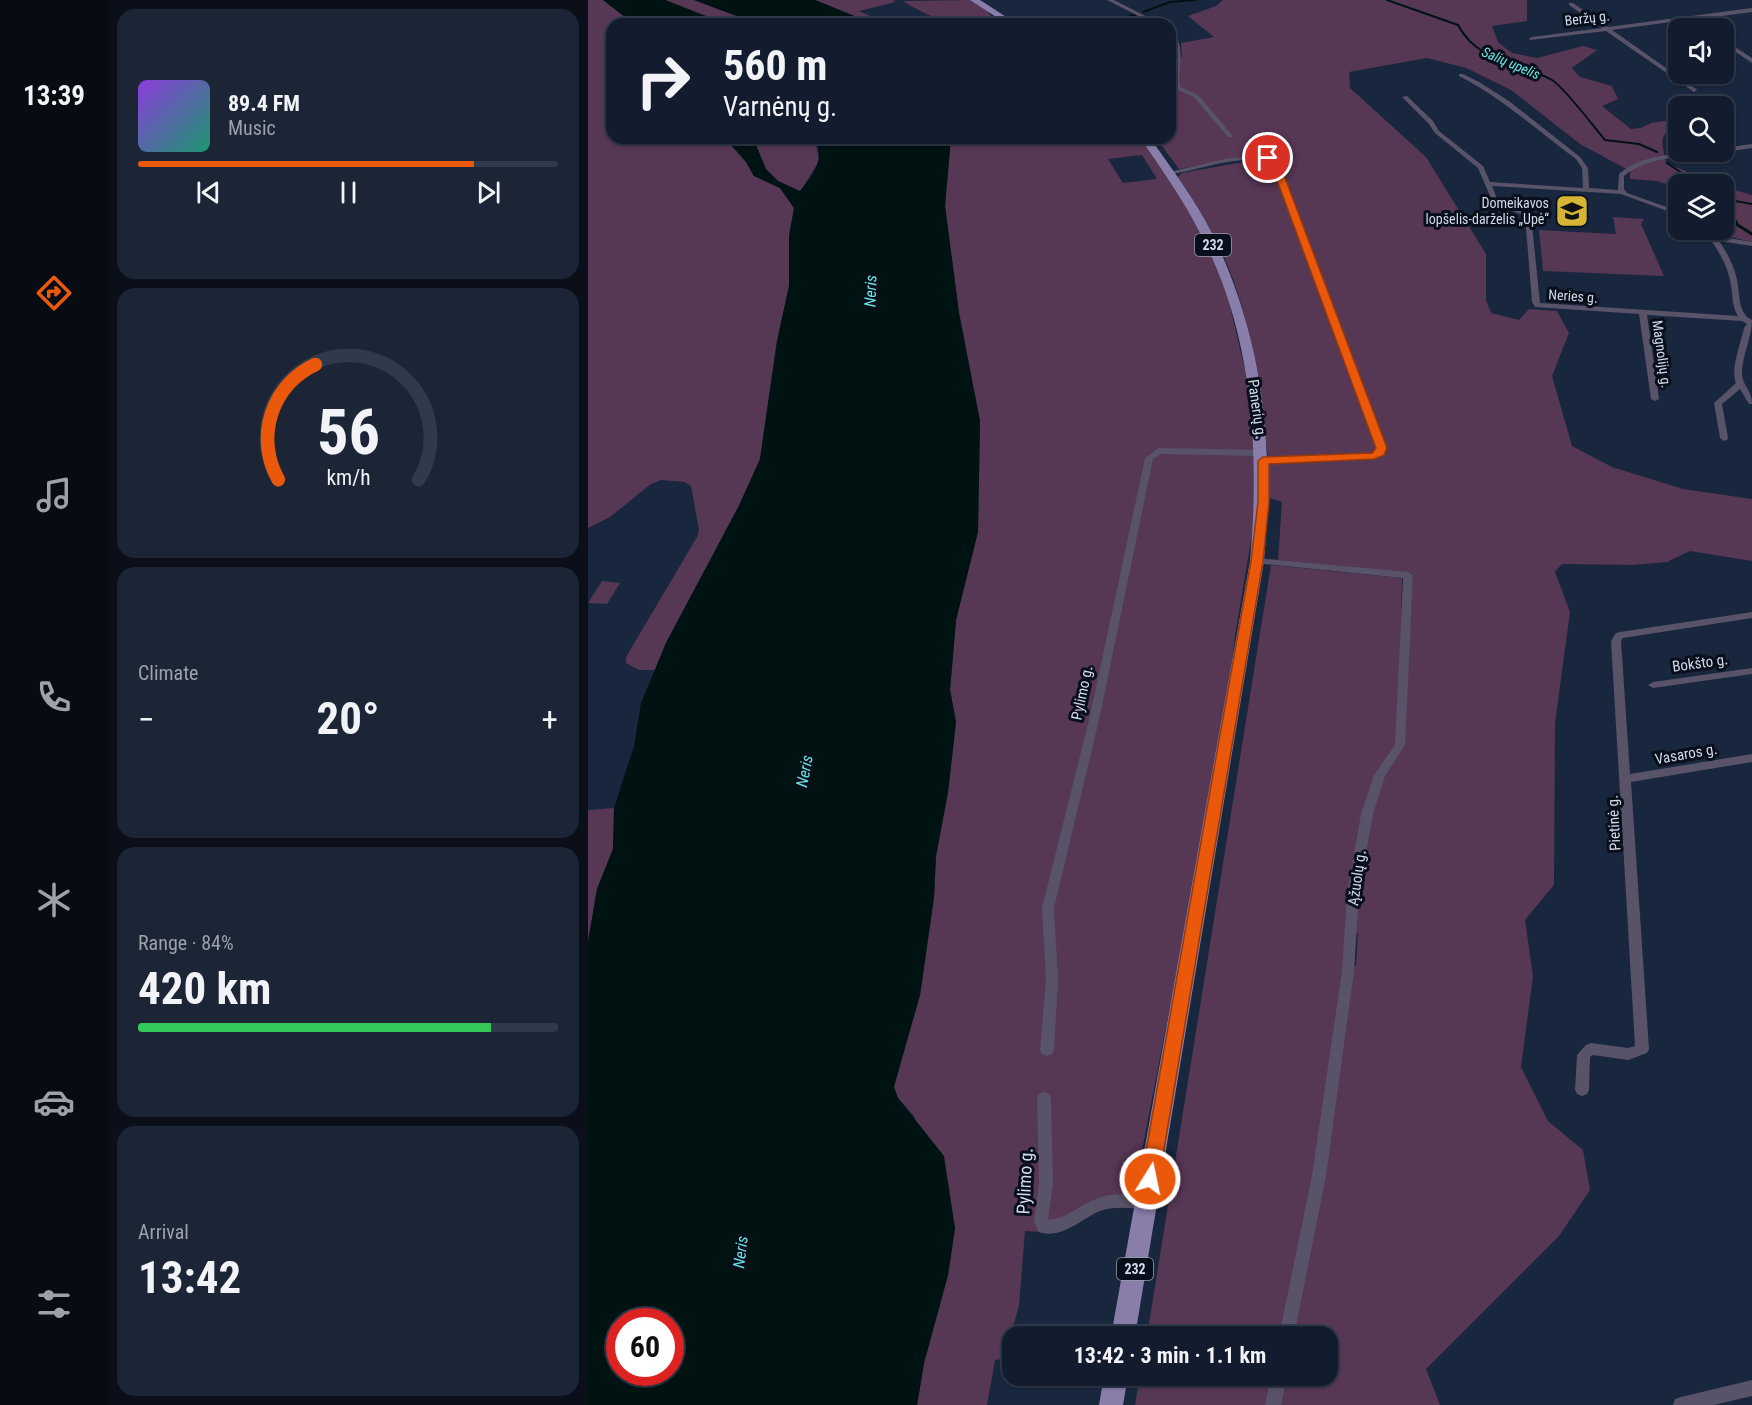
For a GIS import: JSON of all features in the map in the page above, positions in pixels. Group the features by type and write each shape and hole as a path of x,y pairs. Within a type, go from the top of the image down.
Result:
{"main road":[{"path":"974,0 1003,18"},
{"name":"Panerių g.","path":"1147,1201 1257,561 1264,502 1260,421 1250,357 1232,294 1219,256 1203,224 1172,172 1150,144"},
{"name":"232","path":"1125,1326 1147,1201"},
{"path":"1111,1405 1114,1386"}],"street":[{"path":"1110,0 1147,18"},
{"path":"1571,4 1695,90"},
{"name":"Beržų g.","path":"1686,18 1752,10"},
{"name":"Beržų g.","path":"1532,39 1668,20"},
{"path":"1176,40 1180,51 1176,75 1177,88 1196,96 1230,136"},
{"path":"1734,49 1752,61"},
{"path":"1461,75 1499,96 1578,158 1585,168 1586,190"},
{"name":"Neries g.","path":"1405,97 1431,122 1434,129 1481,167 1496,203 1529,216 1537,304 1547,308 1749,322"},
{"path":"1734,149 1752,146"},
{"name":"Pylimo g.","path":"1047,1050 1052,980 1050,900 1094,720 1149,458 1159,451 1263,457 1374,456 1380,453 1381,448 1275,162 1268,158 1254,158 1172,172"},
{"path":"1622,192 1621,175 1630,168 1668,158"},
{"path":"1488,184 1622,192 1668,209"},
{"path":"1715,240 1732,274 1737,305 1749,322 1738,369 1740,384 1752,402"},
{"path":"1727,240 1752,244"},
{"name":"Magnolijų g.","path":"1643,313 1655,399"},
{"path":"1724,438 1718,403 1740,384"},
{"name":"Ąžuolų g.","path":"1257,561 1408,575 1400,745 1380,775 1367,814 1353,894 1348,971 1319,1176 1289,1326"},
{"name":"Pietinė g.","path":"1582,1090 1584,1055 1590,1049 1628,1054 1642,1049 1616,641 1620,635 1752,615"},
{"name":"Bokšto g.","path":"1653,685 1752,671"},
{"name":"Vasaros g.","path":"1626,779 1752,758"},
{"name":"Pylimo g.","path":"1044,1098 1046,1184 1041,1222 1044,1227 1057,1227 1067,1223 1102,1203 1126,1200 1147,1201"},
{"path":"1273,1405 1277,1386"},
{"path":"1681,1405 1752,1388"}],"shaded area":[{"path":"588,0 603,0 626,18 606,18 606,144 730,144 746,162 754,176 780,188 794,208 789,236 789,286 777,341 760,459 739,505 666,643 655,670 639,670 626,663 626,657 697,537 699,530 691,486 685,482 661,480 651,484 610,517 588,528"},
{"path":"665,0 694,0 742,18 711,18"},
{"path":"815,0 893,0 896,2 859,11 875,18 859,18"},
{"path":"970,0 987,10 991,16 934,18 903,1"},
{"path":"1223,0 1527,0 1527,21 1492,26 1498,42 1512,53 1537,58 1583,46 1597,50 1572,68 1580,77 1612,86 1618,99 1602,106 1631,129 1668,120 1668,132 1663,140 1666,163 1693,174 1668,174 1668,184 1630,179 1630,171 1580,144 1511,90 1466,68 1427,58 1349,72 1350,88 1426,157 1486,254 1486,300 1491,313 1519,320 1529,309 1557,311 1569,333 1552,376 1572,446 1612,467 1683,489 1752,499 1752,561 1690,551 1667,562 1632,565 1562,564 1555,572 1570,612 1555,724 1554,885 1525,920 1533,976 1521,1067 1548,1121 1583,1150 1590,1190 1559,1236 1426,1369 1440,1405 1277,1405 1281,1386 1338,1386 1338,1326 1293,1326 1326,1164 1352,967 1356,965 1358,934 1354,930 1358,884 1371,817 1383,777 1403,745 1413,574 1278,560 1282,502 1269,498 1269,464 1382,455 1384,449 1278,162 1257,157 1179,169 1160,144 1176,144 1176,63 1177,58 1182,57 1181,43 1214,37 1188,16 1216,6"},
{"path":"756,144 816,144 819,161 800,192 778,181 766,169"},
{"path":"950,144 1145,144 1172,180 1214,259 1228,298 1254,408 1257,449 1252,535 1235,635 1225,723 1131,1207 1101,1208 1077,1224 1056,1233 1025,1231 1019,1306 1013,1326 1002,1326 1002,1359 995,1360 987,1405 917,1405 924,1363 948,1275 955,1228 914,1116 898,1098 893,1087 920,995 934,897 936,856 948,792 956,722 950,690 956,620 978,531 980,421 959,313 945,206","holes":["1142,155 1157,179 1123,183 1108,159"]},
{"path":"1254,160 1272,163 1378,447 1372,454 1277,459 1268,457 1252,346 1237,292 1212,232 1178,177 1182,173"},
{"path":"1734,190 1752,195 1752,242 1734,238"},
{"path":"1613,217 1644,219 1641,224 1664,276 1543,271 1539,230 1616,234"},
{"path":"1271,565 1402,578 1398,743 1376,776 1345,949 1318,1164 1285,1326 1149,1326"},
{"path":"602,581 620,583 607,604 588,603"},
{"path":"614,808 613,849 597,889 588,942 588,810"},
{"path":"1138,1386 1273,1386 1269,1405 1135,1405"}],"water":[{"path":"603,0 665,0 711,18 626,18"},
{"path":"694,0 815,0 859,18 742,18"},
{"name":"Neris","path":"730,144 756,144 766,169 778,181 800,191 817,166 819,152 816,144 950,144 945,206 959,313 980,421 978,532 956,620 950,690 956,722 948,792 936,856 934,897 920,995 894,1087 898,1098 944,1156 955,1228 948,1275 924,1363 917,1405 588,1405 588,942 597,889 613,849 614,808 634,746 641,703 666,643 739,506 760,459 777,341 789,286 789,236 794,208 780,188 754,176 746,162"}],"waterway":[{"name":"Salių upelis","path":"1143,12 1170,2 1196,0"},
{"name":"Salių upelis","path":"1387,0 1458,25 1476,47 1500,60 1552,80 1605,140 1639,144 1657,152"},
{"name":"Salių upelis","path":"1124,18 1137,14"},
{"name":"Salių upelis","path":"1667,163 1683,174"},
{"name":"Salių upelis","path":"1738,225 1724,199 1752,204"},
{"name":"Salių upelis","path":"1736,224 1752,234"}],"place":[{"name":"Domeikavos lopšelis-darželis „Upė“","path":"1572,211"}],"route":[{"path":"1150,1179 1257,561 1264,502 1263,461 1374,456 1380,453 1381,448 1275,162 1268,158"}]}
